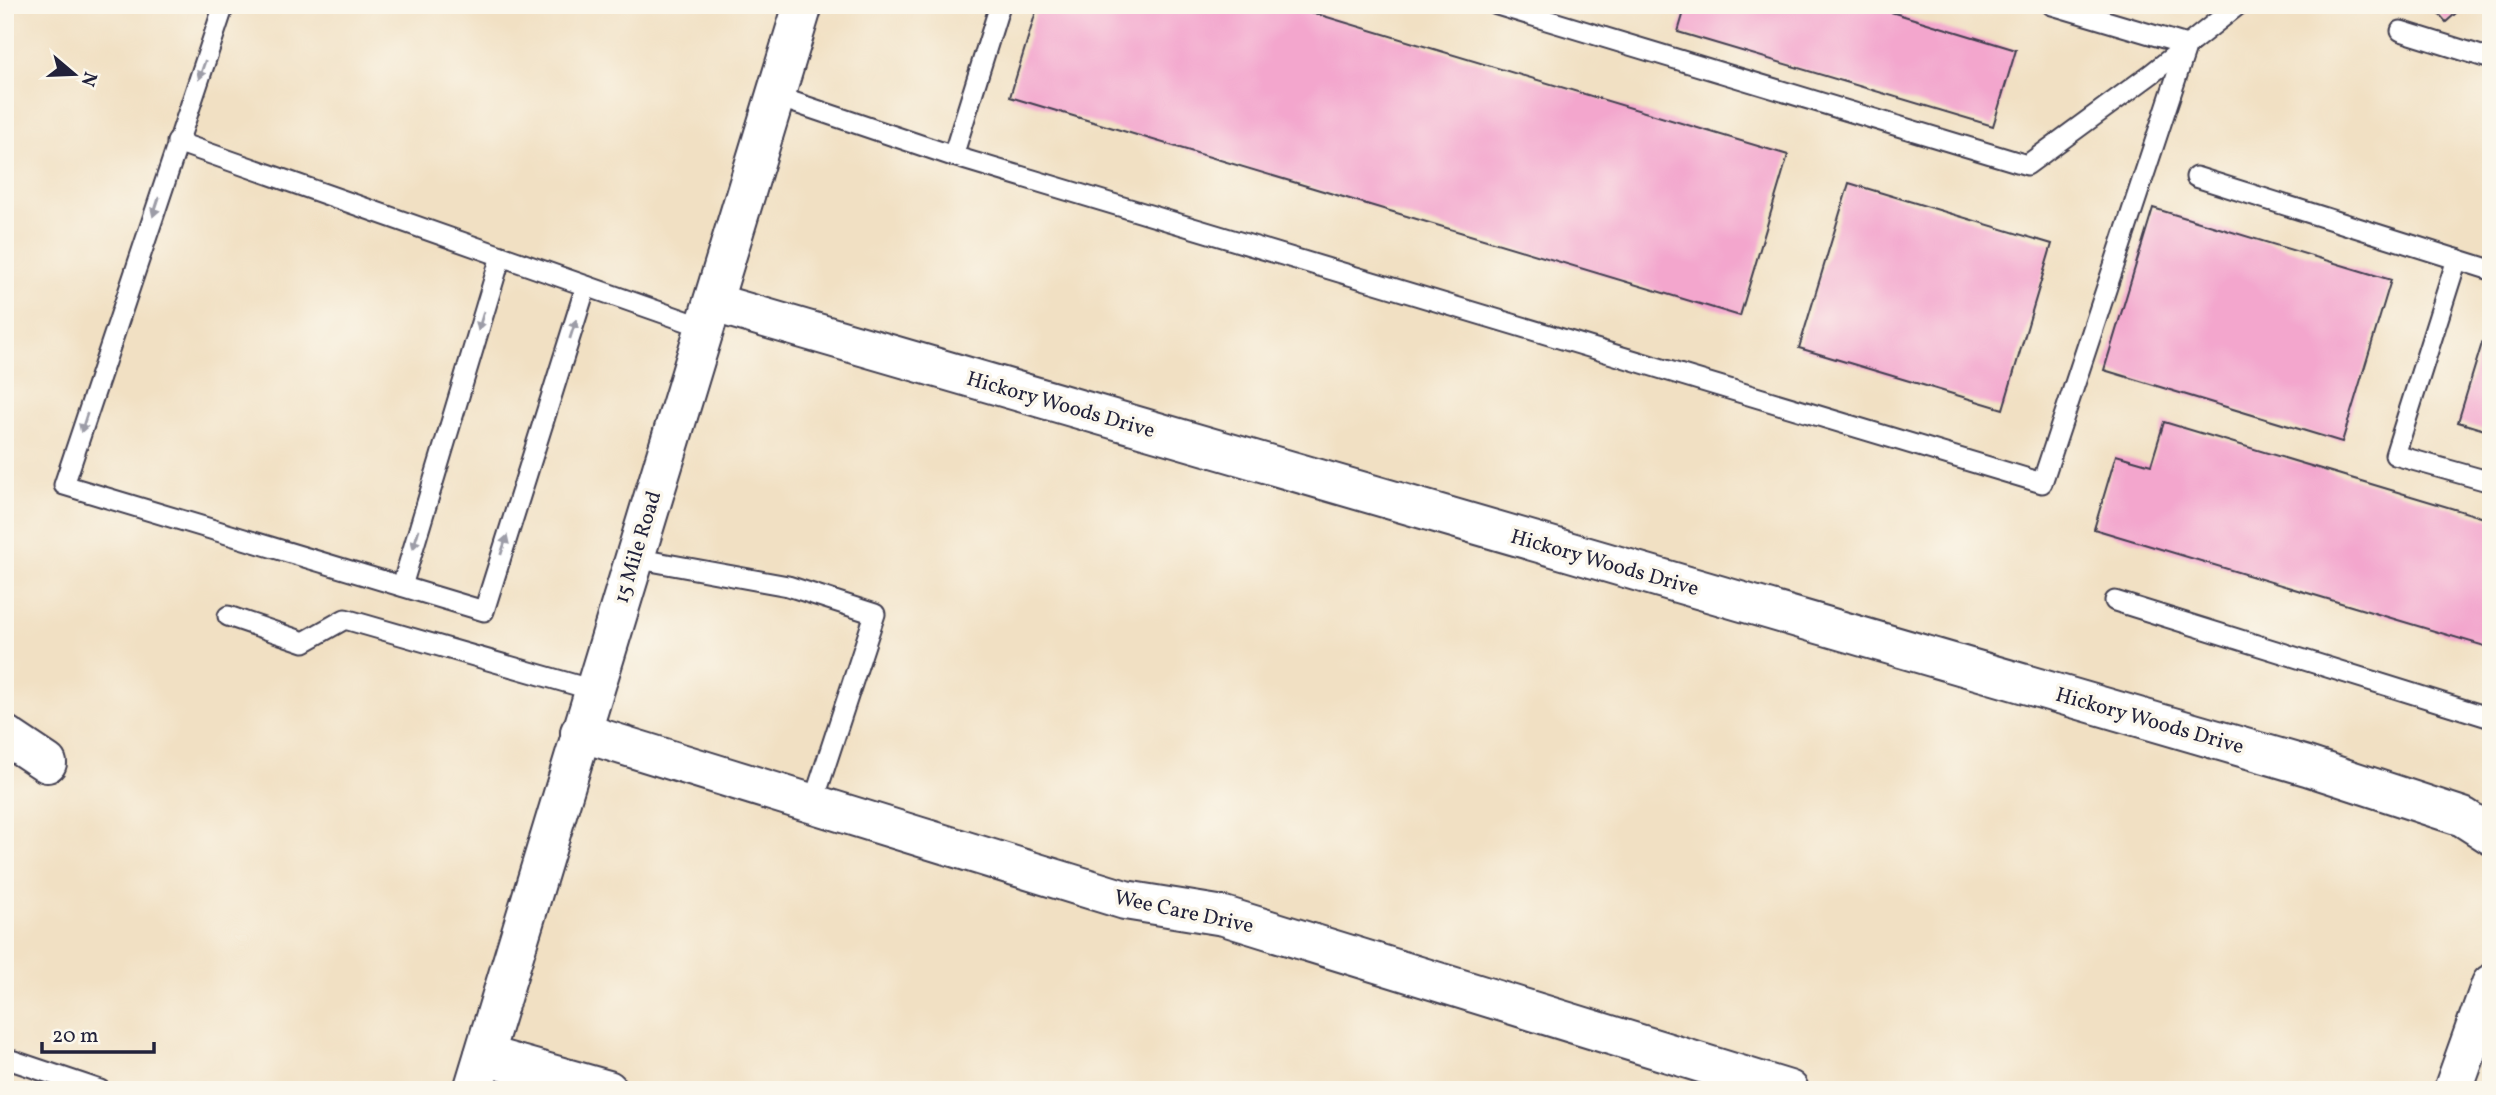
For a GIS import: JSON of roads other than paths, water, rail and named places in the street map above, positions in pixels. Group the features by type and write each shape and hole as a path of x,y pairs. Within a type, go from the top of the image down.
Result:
{"street":[{"name":"15 Mile Road","path":"478,1072 803,5"},
{"name":"Hickory Woods Drive","path":"710,315 2307,766 2463,817 2491,835"},
{"name":"Wee Care Drive","path":"580,732 1125,900 1224,916 1789,1090"},
{"path":"5,735 47,764"},
{"path":"2453,1090 2491,984"},
{"path":"478,1072 608,1090"}],"lane":[{"path":"224,5 64,485 484,611 586,286"},
{"path":"953,156 1000,5"},
{"path":"1497,5 2027,165 2238,5"},
{"path":"2052,5 2187,45"},
{"path":"2401,31 2491,59"},
{"path":"775,96 953,156 2042,483 2187,45"},
{"path":"177,142 586,286 710,315"},
{"path":"2196,177 2491,270"},
{"path":"402,586 501,256"},
{"path":"2457,259 2395,455 2491,481"},
{"path":"634,558 788,586 875,614 813,803"},
{"path":"2115,601 2491,718"},
{"path":"228,616 304,642 345,619 593,690"},
{"path":"5,1058 100,1090"}]}
